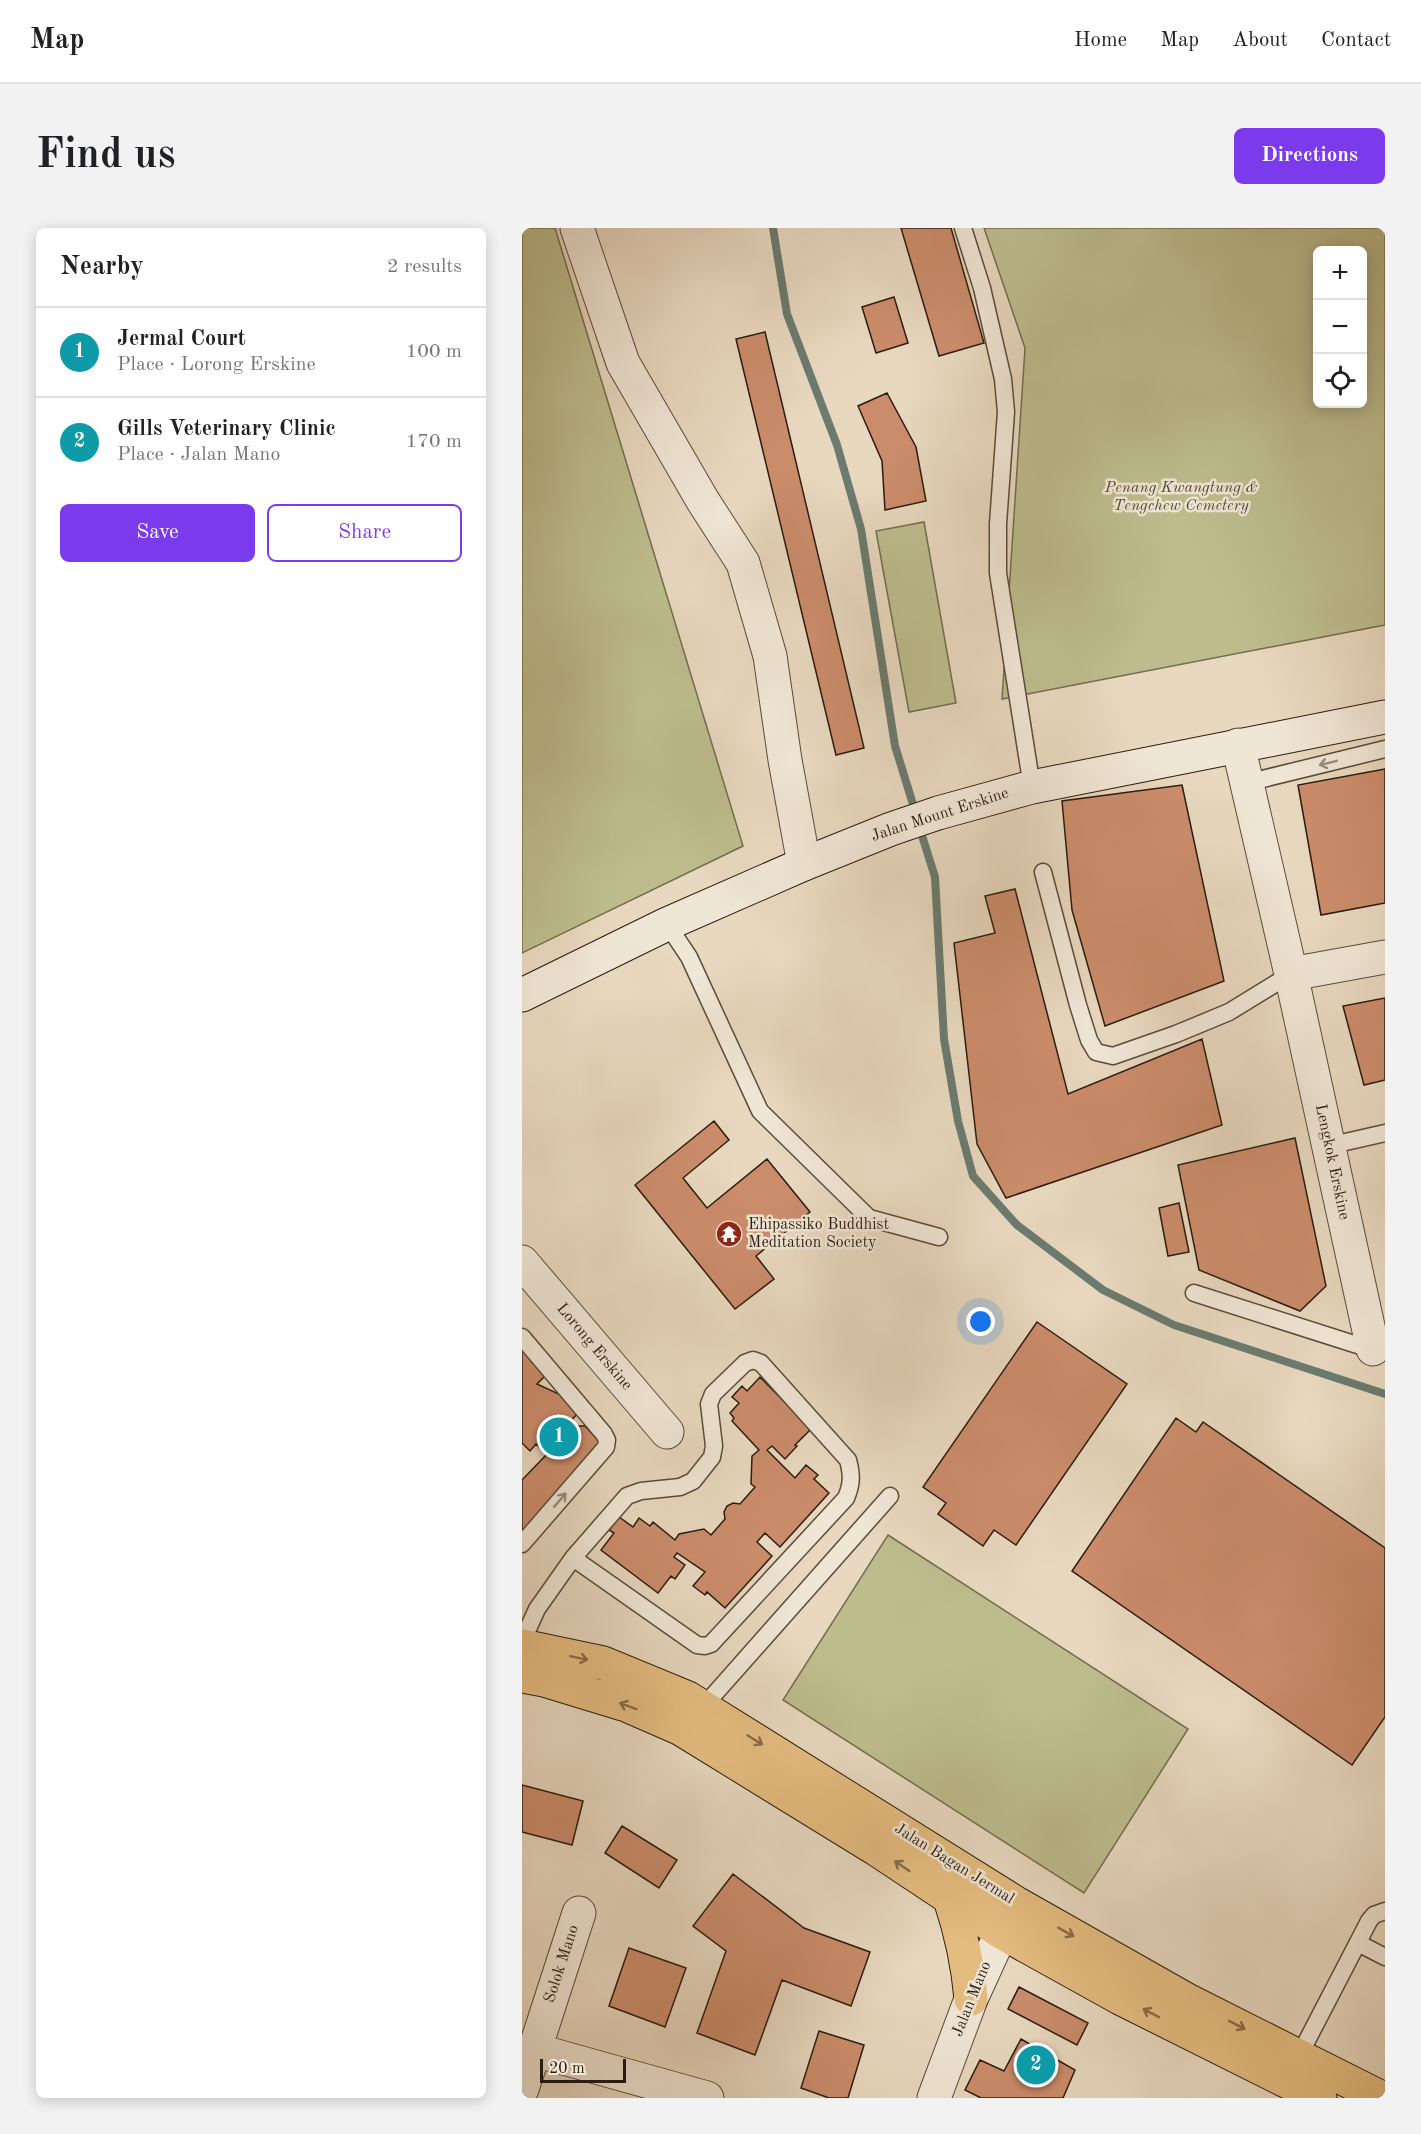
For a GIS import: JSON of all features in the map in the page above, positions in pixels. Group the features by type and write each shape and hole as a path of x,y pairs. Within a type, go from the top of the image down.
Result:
{"main road":[{"name":"Jalan Bagan Jermal","path":"522,1644 603,1663 688,1698 1016,1903 1189,2001 1382,2098"},
{"name":"Jalan Bagan Jermal","path":"522,1676 544,1680 626,1705 681,1729 876,1849 1001,1932 1120,1998 1320,2098"},
{"path":"950,1899 961,1931 968,1964 971,1999"}],"street":[{"path":"577,228 623,363 703,501 743,563 770,656 785,760 804,864"},
{"name":"Jalan Mount Erskine","path":"522,995 667,924 804,864 938,813 1032,787 1385,717"},
{"name":"Lengkok Erskine","path":"1238,746 1328,1146 1379,1353"},
{"path":"1291,974 1385,957"},
{"name":"Lorong Erskine","path":"522,1262 667,1432"},
{"name":"Jalan Mano","path":"934,2098 971,1999 1016,1903"},
{"name":"Solok Mano","path":"522,2089 579,1913"},
{"path":"535,2050 707,2098"}],"lane":[{"path":"963,228 981,288 1003,379 1006,412 998,524 998,573 1032,787"},
{"path":"1246,783 1385,749"},
{"path":"1043,872 1078,1005 1089,1040 1096,1052 1113,1056 1176,1034 1229,1012 1291,974"},
{"path":"667,924 689,957 760,1111 869,1218 939,1238"},
{"path":"1328,1146 1385,1133"},
{"path":"1194,1293 1379,1353"},
{"path":"522,1337 607,1440 606,1447 522,1544"},
{"path":"522,1644 537,1609 573,1558 627,1496 640,1491 680,1487 693,1481 712,1457 714,1446 709,1404 713,1394 745,1363 753,1360 761,1363 848,1460 852,1474 846,1498 711,1644 697,1645 573,1558"},
{"path":"703,1707 890,1496"},
{"path":"1299,2056 1374,1915 1385,1911"},
{"path":"1358,1943 1385,1957"}],"green space":[{"path":"522,228 555,228 743,846 522,953"},
{"name":"Penang Kwangtung & Tengchew Cemetery","path":"984,228 1385,228 1385,625 1002,699 1025,348"},
{"path":"924,522 956,703 909,712 876,531"},
{"path":"888,1535 1188,1729 1084,1893 783,1700"}],"building":[{"path":"901,228 951,228 984,343 939,356"},
{"path":"894,297 908,343 876,353 862,307"},
{"path":"765,332 864,748 836,755 736,339"},
{"path":"887,393 916,447 926,501 885,510 882,461 858,406"},
{"path":"1385,769 1385,903 1321,915 1298,785"},
{"path":"1182,785 1224,981 1105,1026 1072,910 1062,801"},
{"path":"1015,889 1068,1094 1202,1039 1222,1125 1006,1198 977,1144 954,943 995,933 985,896"},
{"path":"1385,998 1385,1080 1364,1085 1343,1006"},
{"name":"Ehipassiko Buddhist Meditation Society","path":"714,1121 729,1140 683,1178 707,1208 767,1159 810,1212 756,1256 774,1279 735,1309 635,1185"},
{"path":"1295,1138 1326,1286 1300,1311 1199,1270 1178,1165"},
{"path":"1179,1203 1189,1252 1168,1256 1159,1208"},
{"path":"1037,1322 1127,1384 1016,1545 994,1530 983,1546 938,1514 946,1503 923,1487"},
{"path":"522,1347 547,1374 537,1384 561,1395 578,1413 567,1425 573,1432 578,1426 585,1426 602,1444 522,1535 522,1480 547,1454 536,1444 530,1451 522,1443"},
{"path":"760,1377 811,1429 785,1459 772,1446 767,1450 795,1478 806,1465 818,1475 814,1479 829,1493 780,1547 765,1533 757,1542 772,1556 725,1608 707,1592 705,1595 693,1586 705,1572 677,1553 674,1557 685,1565 675,1579 671,1576 658,1593 601,1550 614,1533 609,1530 619,1517 633,1527 639,1518 650,1526 653,1522 675,1540 679,1534 704,1529 711,1535 725,1519 724,1512 727,1506 733,1503 740,1504 755,1487 751,1484 752,1456 759,1450 732,1421 734,1418 730,1413 739,1403 732,1397 742,1386 747,1391"},
{"path":"1176,1418 1196,1432 1203,1422 1385,1548 1385,1717 1352,1765 1072,1571"},
{"path":"522,1785 583,1801 572,1845 522,1832"},
{"path":"622,1826 677,1860 659,1888 605,1853"},
{"path":"733,1874 804,1928 870,1952 851,2006 782,1980 755,2055 697,2033 726,1951 693,1926"},
{"path":"629,1948 686,1968 665,2027 609,2006"},
{"path":"1019,1987 1088,2023 1077,2045 1008,2009"},
{"path":"819,2031 864,2045 848,2098 829,2098 801,2088"},
{"path":"1021,2039 1075,2070 1063,2098 981,2098 965,2090 980,2060 1004,2071"}],"waterway":[{"path":"773,228 787,314 837,445 861,529 895,746 916,814"},
{"path":"919,826 935,877 944,1039 958,1121 973,1176 1017,1225 1103,1290 1174,1325 1385,1394"}],"place":[{"name":"Ehipassiko Buddhist Meditation Society","path":"729,1234"},
{"name":"Jermal Court","path":"559,1437"},
{"name":"Gills Veterinary Clinic","path":"1036,2065"}]}
